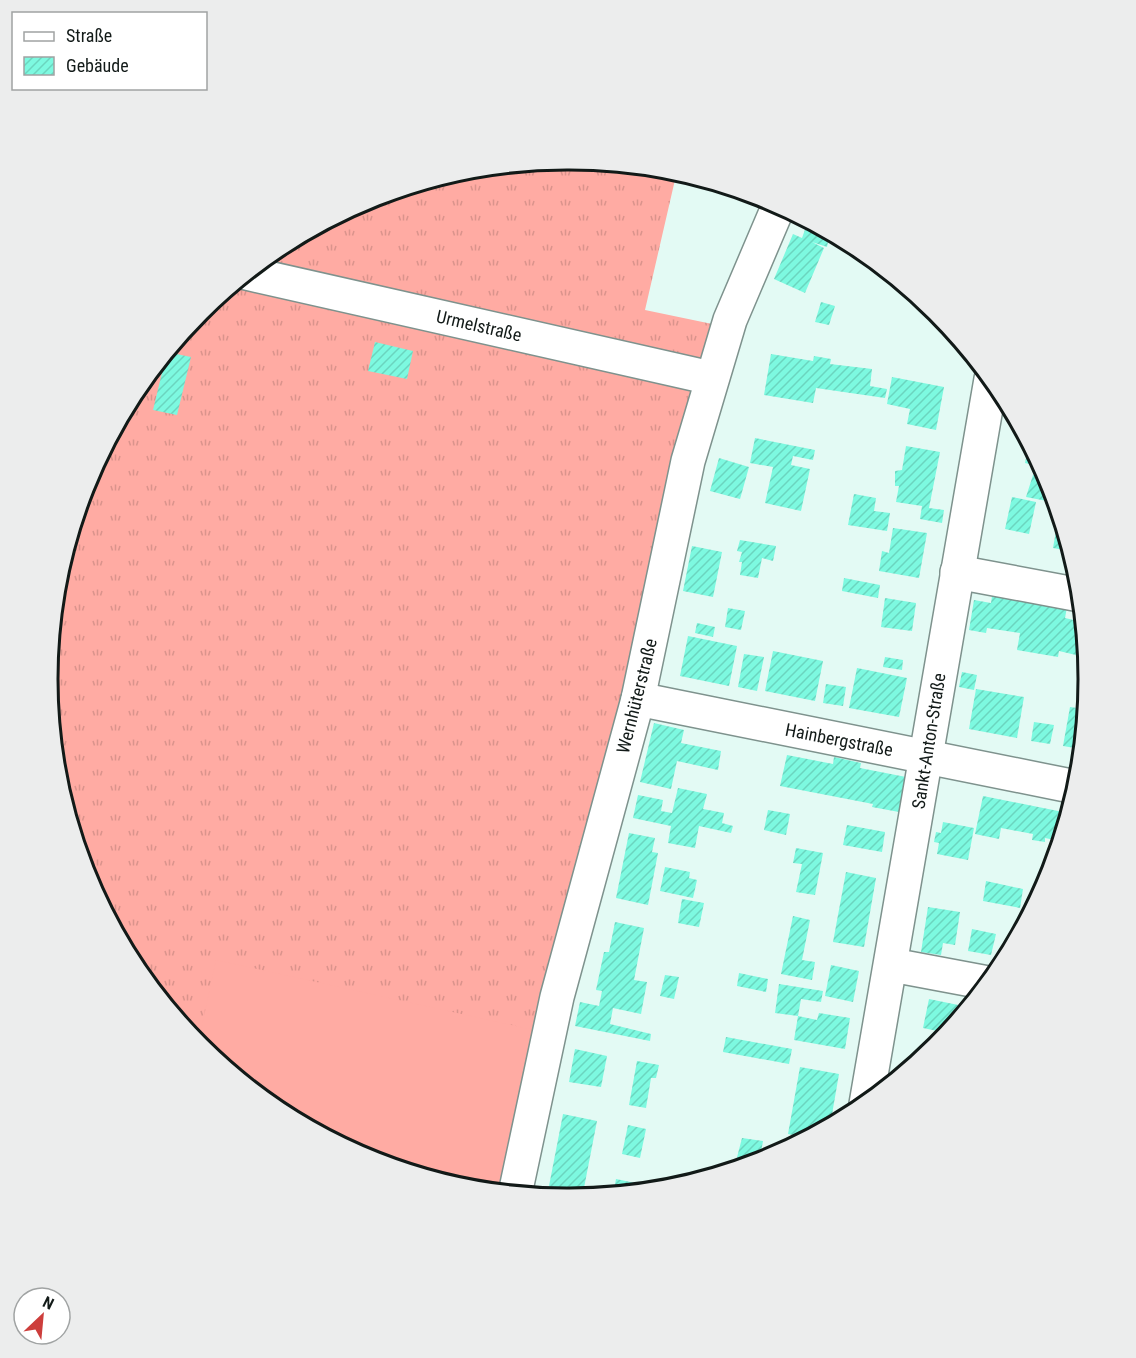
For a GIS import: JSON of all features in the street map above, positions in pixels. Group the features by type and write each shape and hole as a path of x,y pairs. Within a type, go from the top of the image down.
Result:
{"street":[{"name":"Wernhüterstraße","path":"517,1185 558,997 638,699 688,461 730,320 775,214"},
{"name":"Urmelstraße","path":"257,276 711,378"},
{"name":"Sankt-Anton-Straße","path":"869,1090 892,965 989,392"},
{"path":"957,572 1070,593"},
{"name":"Hainbergstraße","path":"638,699 1066,785"},
{"path":"892,965 978,981"}],"green space":[{"path":"568,170 635,174 675,181 645,310 717,325 629,697 539,1031 471,1179 404,1161 343,1136 285,1103 232,1062 185,1015 144,962 127,934 97,874 76,811 63,746 58,679 63,612 68,580 86,515 97,484 127,424 144,396 185,343 232,296 258,275 285,255 343,222 373,208 436,187 469,179 535,171"},
{"path":"216,960 539,1031 506,1184 436,1171 373,1150 343,1136 285,1103 232,1062 201,1031"}],"building":[{"path":"805,229 828,241 827,247 812,242 824,248 805,293 774,279 793,234 802,238"},
{"path":"821,302 835,306 829,325 815,322"},
{"path":"375,342 413,351 407,379 368,371"},
{"path":"176,354 191,357 177,415 153,410 162,371"},
{"path":"771,354 813,361 814,356 831,359 830,364 872,369 870,386 887,389 885,398 816,388 813,403 764,395"},
{"path":"892,377 944,387 936,430 907,424 910,409 887,404"},
{"path":"755,438 815,450 813,460 793,456 791,465 810,469 801,511 765,503 773,467 750,463"},
{"path":"906,446 940,452 929,508 944,510 942,523 920,519 922,506 896,502 899,486 895,486 895,471 902,470"},
{"path":"719,458 749,467 740,499 710,491"},
{"path":"1033,475 1039,484 1045,501 1026,497"},
{"path":"854,494 876,498 874,511 890,513 887,531 848,525"},
{"path":"1012,497 1036,502 1029,534 1005,529"},
{"path":"893,528 927,533 919,578 879,571 882,551 889,553"},
{"path":"1056,533 1061,549 1053,548"},
{"path":"740,540 776,546 773,561 762,558 758,578 740,575 742,562 739,562 742,552 737,551"},
{"path":"692,546 722,552 713,597 683,591"},
{"path":"844,578 880,585 878,598 842,591"},
{"path":"992,596 1067,607 1065,618 1074,620 1076,655 1059,651 1058,657 1017,650 1020,633 987,628 986,633 969,630 974,600 991,603"},
{"path":"885,598 916,603 912,631 881,627"},
{"path":"728,608 745,611 741,630 725,627"},
{"path":"697,623 715,627 713,637 695,633"},
{"path":"688,636 737,646 729,686 680,676"},
{"path":"773,651 823,661 815,701 765,691"},
{"path":"744,654 764,657 757,691 738,687"},
{"path":"885,657 903,660 902,670 883,667"},
{"path":"857,668 907,678 899,717 849,708"},
{"path":"962,672 977,675 974,690 959,687"},
{"path":"826,684 846,687 843,706 823,703"},
{"path":"976,689 1024,697 1017,738 969,729"},
{"path":"1070,707 1076,708 1073,748 1063,746"},
{"path":"1034,722 1054,725 1050,744 1031,741"},
{"path":"654,723 684,730 681,743 721,751 718,770 677,761 671,789 640,782"},
{"path":"787,755 833,764 834,757 861,763 860,768 906,777 899,812 872,807 873,804 780,786"},
{"path":"678,788 707,794 703,809 724,813 722,823 733,826 731,833 699,826 695,848 668,843 671,826 633,818 638,795 663,800 661,811 672,813"},
{"path":"983,796 1060,811 1051,839 1045,838 1045,842 1032,840 1033,834 1001,828 999,839 975,834"},
{"path":"768,810 790,814 786,835 764,830"},
{"path":"943,822 974,828 968,860 937,854 939,843 934,842 936,832 941,833"},
{"path":"847,825 885,832 882,852 843,845"},
{"path":"629,833 655,838 652,852 658,853 648,905 616,898"},
{"path":"796,848 823,853 815,895 796,892 802,864 793,863"},
{"path":"665,867 690,872 689,878 697,880 693,898 660,891"},
{"path":"846,872 876,878 864,947 833,942"},
{"path":"986,881 1023,889 1020,908 983,901"},
{"path":"682,899 704,903 699,927 678,923"},
{"path":"928,907 960,912 955,945 943,943 941,955 921,952"},
{"path":"793,916 810,920 802,960 815,962 812,980 781,974"},
{"path":"615,922 644,928 634,980 647,982 641,1014 613,1008 610,1024 651,1034 650,1041 575,1026 580,1002 599,1006 602,991 596,990 604,952 609,952"},
{"path":"972,929 996,934 991,955 968,951"},
{"path":"831,965 859,971 853,1002 825,996"},
{"path":"739,973 768,979 766,992 737,986"},
{"path":"665,975 679,977 674,999 660,996"},
{"path":"779,984 823,991 821,1002 801,999 798,1016 775,1013"},
{"path":"929,999 959,1005 936,1031 923,1028"},
{"path":"819,1013 850,1018 845,1049 794,1040 798,1016 817,1020"},
{"path":"726,1037 792,1049 789,1064 723,1052"},
{"path":"575,1049 607,1056 601,1087 569,1082"},
{"path":"637,1061 659,1065 656,1078 651,1078 646,1108 629,1105"},
{"path":"800,1067 839,1074 832,1115 794,1135 788,1134"},
{"path":"563,1114 597,1121 584,1188 549,1186"},
{"path":"628,1125 646,1129 640,1158 622,1154"},
{"path":"742,1138 763,1141 761,1151 736,1159"},
{"path":"616,1179 638,1184 635,1184 615,1186"}]}
